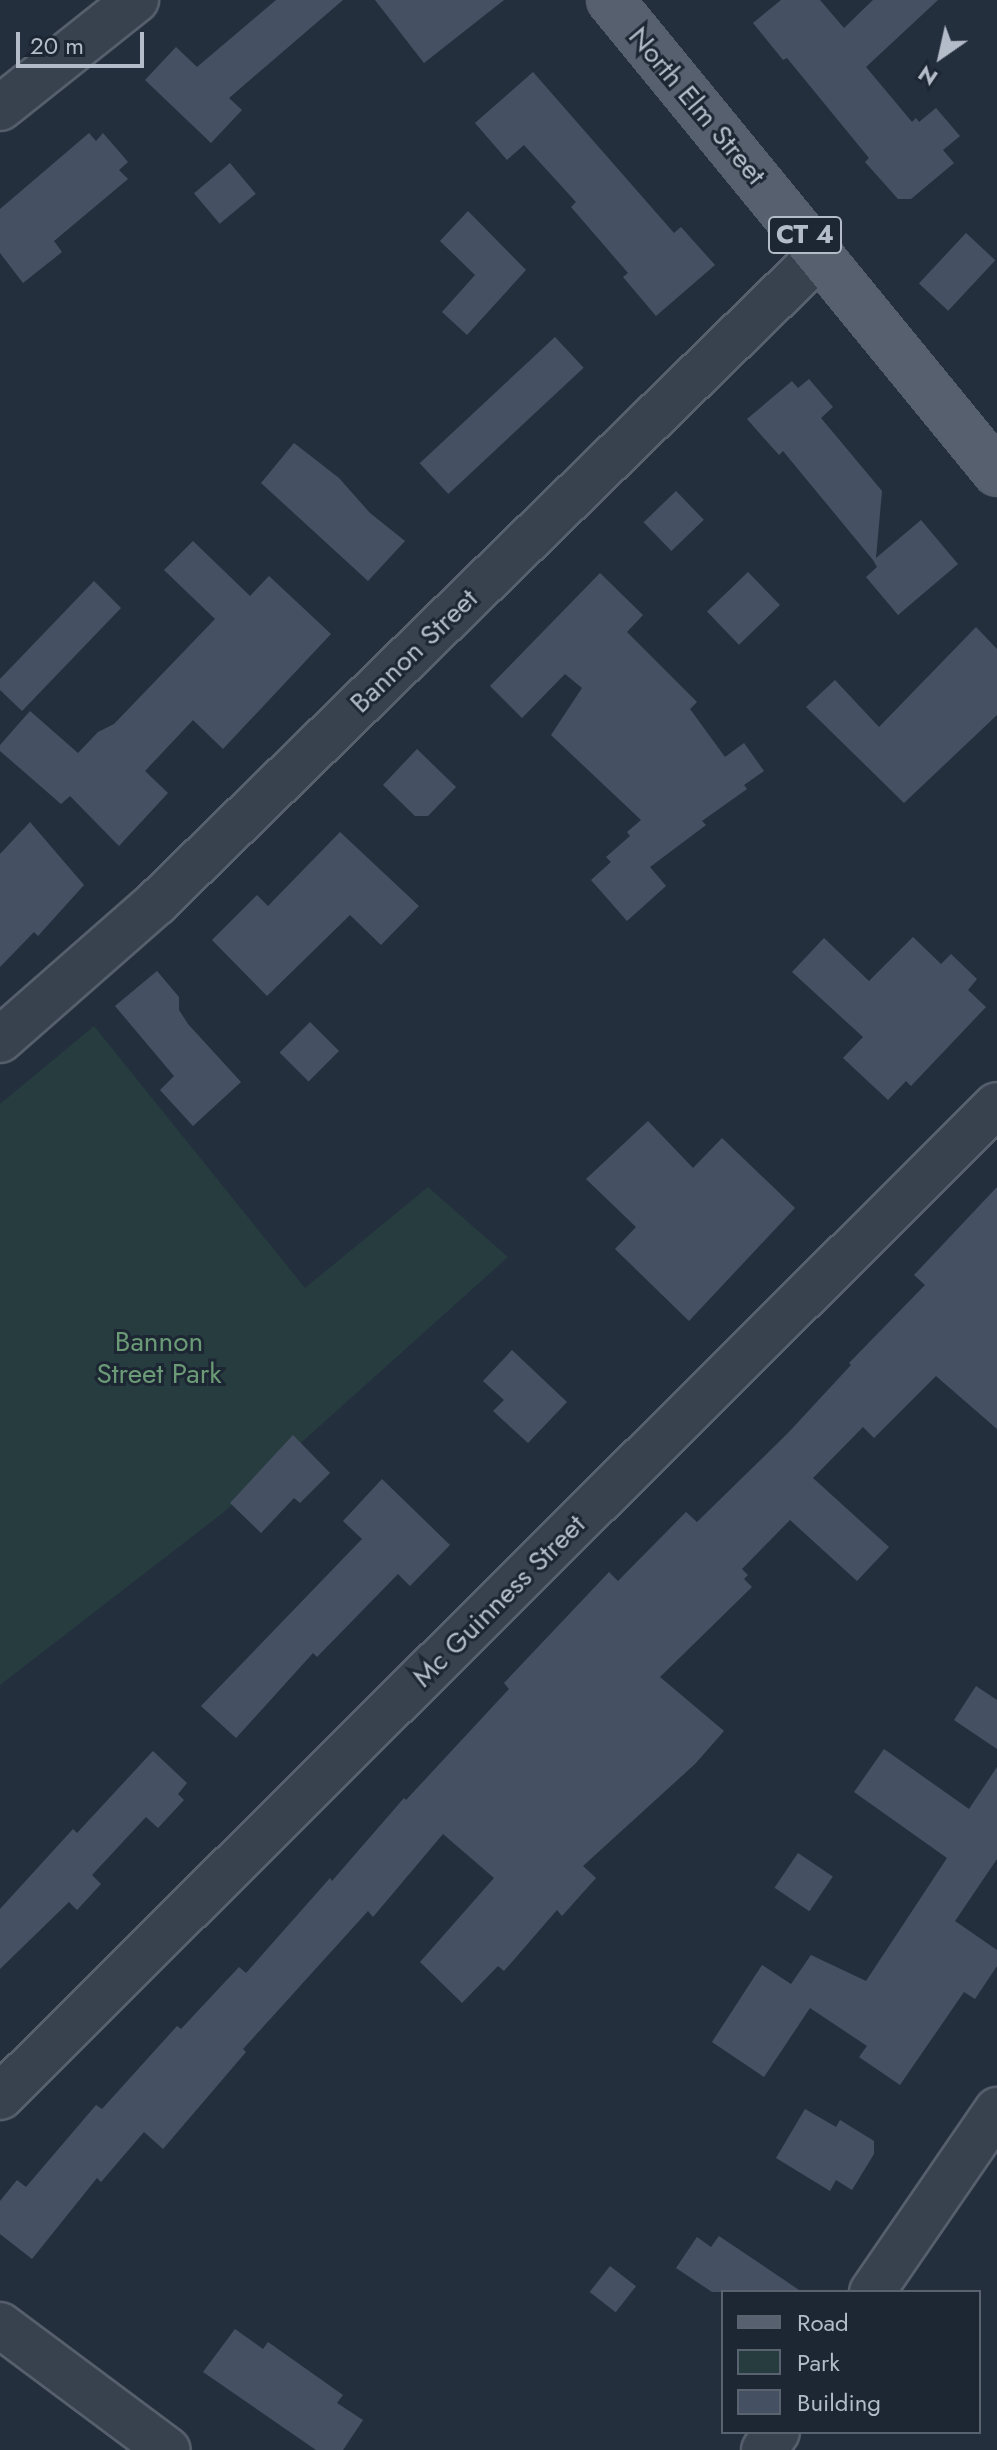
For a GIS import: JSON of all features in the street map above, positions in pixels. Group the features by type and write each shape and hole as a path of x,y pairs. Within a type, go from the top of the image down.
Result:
{"main road":[{"name":"North Elm Street","path":"610,0 997,473"}],"street":[{"path":"0,108 136,0"},
{"name":"Bannon Street","path":"0,1040 156,903 820,255"},
{"name":"Mc Guinness Street","path":"0,2097 997,1105"},
{"path":"873,2290 997,2110"},
{"path":"0,2325 168,2450"}],"green space":[{"name":"Bannon Street Park","path":"94,1026 305,1288 428,1187 508,1257 224,1512 0,1685 0,1104"}],"building":[{"path":"276,0 343,0 229,98 242,110 211,143 145,80 176,47 197,67"},
{"path":"375,0 504,0 424,63"},
{"path":"781,0 820,0 844,28 873,0 938,0 866,67 912,122 916,118 919,122 936,108 960,136 943,150 954,163 911,199 898,199 865,162 869,158 787,58 783,60 753,23"},
{"path":"533,72 674,233 681,227 715,265 656,316 623,277 628,273 571,207 576,202 524,145 507,160 475,123"},
{"path":"89,133 96,141 103,133 128,162 119,170 128,179 54,241 62,252 23,283 0,253 0,209"},
{"path":"230,163 256,194 220,224 194,193"},
{"path":"468,211 526,270 467,335 442,312 475,275 440,241"},
{"path":"966,233 995,260 948,311 919,283"},
{"path":"555,337 584,368 448,494 420,463"},
{"path":"809,379 833,407 821,418 882,491 876,558 921,520 958,564 898,615 866,577 877,567 873,560 783,451 779,455 747,419 792,381 798,388"},
{"path":"294,443 339,478 370,513 405,541 368,581 261,483"},
{"path":"676,491 704,520 671,551 644,522"},
{"path":"193,541 250,596 269,576 331,634 223,749 193,720 145,771 168,793 119,846 70,796 61,804 0,751 0,745 30,711 78,753 98,732 114,724 215,619 164,570"},
{"path":"748,572 780,605 739,645 707,612"},
{"path":"600,573 643,615 627,632 697,702 690,709 725,757 744,743 764,771 744,785 747,789 702,821 706,825 650,867 666,886 627,921 591,880 611,862 606,857 630,836 627,832 641,820 551,735 582,688 565,674 522,718 490,686"},
{"path":"94,581 121,608 22,711 0,690 0,679"},
{"path":"976,627 997,649 997,715 904,803 806,707 835,680 879,727"},
{"path":"417,749 456,787 428,816 415,816 383,785"},
{"path":"30,822 84,885 38,936 34,932 0,967 0,854"},
{"path":"340,832 419,906 381,945 350,915 267,996 212,940 257,895 268,906"},
{"path":"913,937 941,964 951,954 977,979 968,990 986,1007 911,1086 906,1081 888,1100 843,1058 863,1037 792,972 824,938 869,981"},
{"path":"157,971 179,997 179,1010 188,1024 241,1082 193,1126 160,1090 174,1076 115,1006"},
{"path":"310,1022 339,1051 309,1081 280,1052"},
{"path":"648,1121 693,1168 722,1138 795,1208 689,1321 615,1249 636,1227 586,1179"},
{"path":"997,1187 997,1429 936,1376 874,1438 863,1427 813,1478 889,1547 857,1581 790,1520 742,1569 748,1575 744,1579 752,1587 660,1677 724,1731 695,1764 583,1866 596,1878 562,1916 557,1910 504,1971 498,1966 462,2003 420,1962 494,1878 443,1834 373,1917 368,1911 243,2049 246,2052 163,2149 144,2132 101,2182 97,2178 32,2259 0,2234 0,2201 17,2180 26,2187 96,2105 102,2109 177,2026 181,2029 239,1967 246,1973 404,1798 406,1800 509,1689 504,1683 609,1572 618,1581 686,1512 697,1522 788,1433 851,1365 849,1363 925,1285 914,1275"},
{"path":"512,1350 567,1402 528,1443 493,1411 504,1400 483,1381"},
{"path":"293,1435 330,1473 300,1503 294,1498 261,1533 230,1503"},
{"path":"382,1479 450,1545 410,1586 398,1574 317,1657 313,1653 236,1738 201,1706 362,1539 343,1521"},
{"path":"976,1686 997,1700 997,1749 954,1720"},
{"path":"884,1749 969,1809 997,1767 997,1859 955,1921 997,1950 997,1966 975,1999 964,1992 900,2085 859,2057 867,2046 810,2008 764,2077 712,2042 762,1965 791,1984 811,1955 866,1981 947,1858 854,1792"},
{"path":"153,1751 187,1783 178,1794 184,1800 158,1828 146,1817 92,1875 101,1884 77,1910 69,1902 0,1969 0,1909 73,1829 77,1833"},
{"path":"798,1853 833,1876 809,1911 775,1888"},
{"path":"805,2109 836,2127 840,2120 874,2141 874,2154 852,2190 836,2180 830,2191 776,2158"},
{"path":"719,2236 799,2290 712,2292 676,2268 697,2237 711,2247"},
{"path":"610,2266 636,2286 616,2312 590,2292"},
{"path":"235,2329 263,2349 268,2342 343,2395 337,2403 363,2420 343,2450 316,2450 203,2372"}]}
